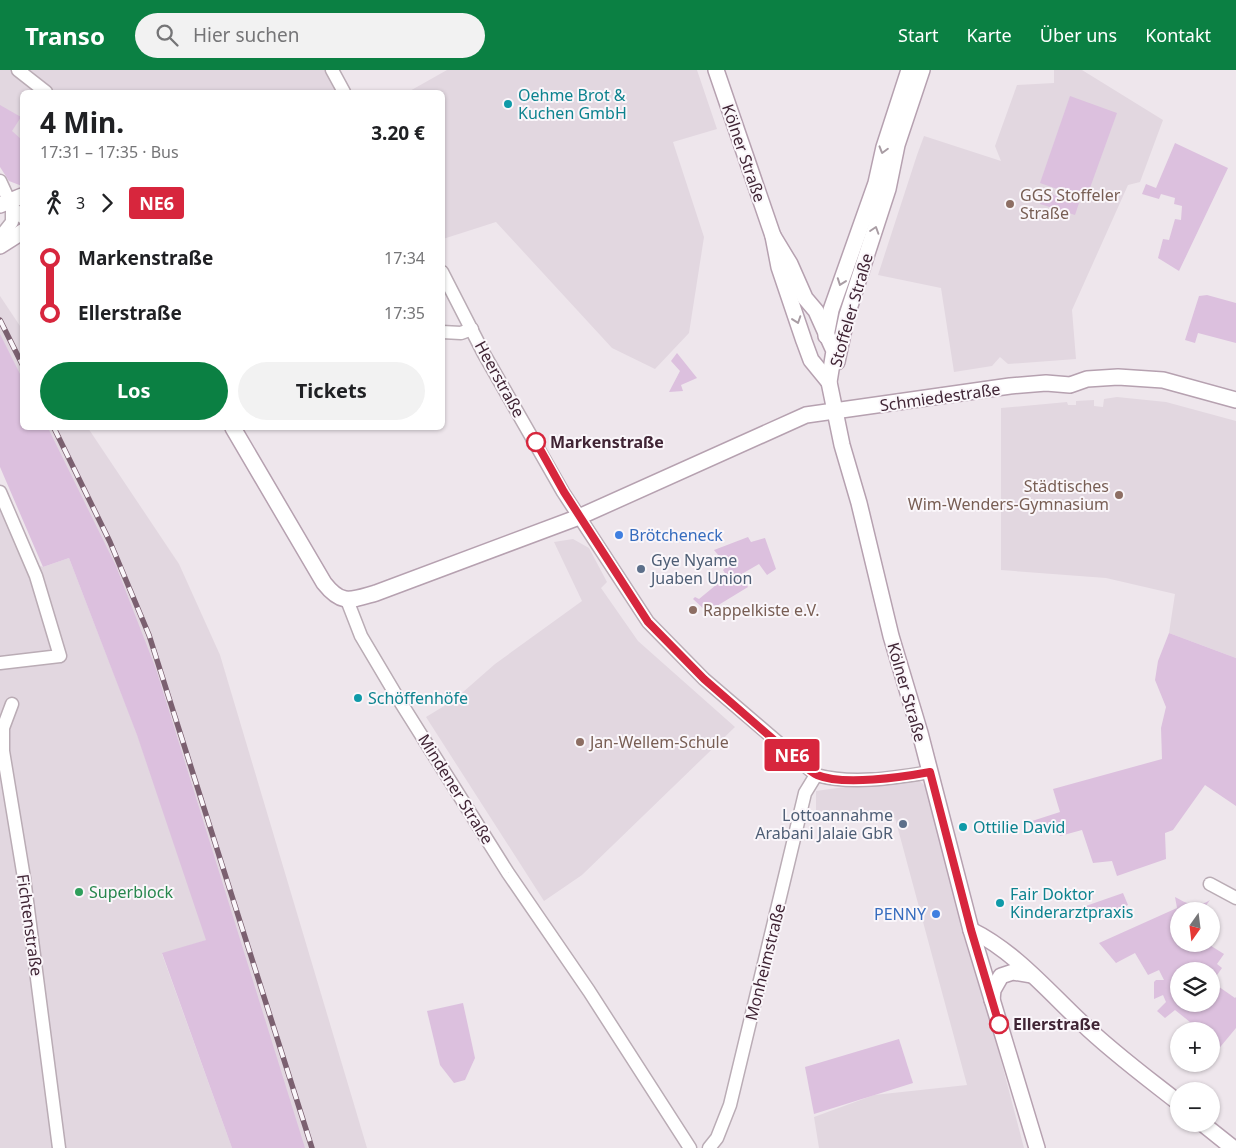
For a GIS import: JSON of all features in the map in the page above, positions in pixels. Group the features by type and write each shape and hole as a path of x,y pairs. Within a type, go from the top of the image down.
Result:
{"main road":[{"name":"Kölner Straße","path":"716,70 773,236 779,266 811,360 829,382"},
{"name":"Stoffeler Straße","path":"824,311 875,188 884,147 909,70"},
{"name":"Stoffeler Straße","path":"829,382 840,351 847,315 888,189 897,145 922,70"},
{"path":"0,246 20,233"},
{"name":"Kölner Straße","path":"773,236 790,264 805,298 824,311 827,335 834,350 829,382 835,412 891,636 930,772 971,930 1037,1148"},
{"name":"Schmiedestraße","path":"835,412 1046,383 1069,373 1087,378 1125,377 1155,379 1236,400"},
{"path":"234,430 324,583 336,597 347,600 376,593 579,517 806,415 835,412"},
{"path":"971,930 987,938 1034,976 1102,1042 1170,1096"},
{"path":"992,1000 997,981 1006,973 1024,973 1034,976"},
{"path":"1213,1132 1233,1148"}],"street":[{"path":"18,70 43,90"},
{"path":"332,70 343,90"},
{"path":"0,181 20,214"},
{"path":"0,237 12,222 11,202"},
{"path":"445,278 472,329"},
{"name":"Heerstraße","path":"445,332 461,333 472,329 579,517 648,622 667,644 704,679 816,775"},
{"path":"0,492 36,576 60,656 0,663"},
{"name":"Mindener Straße","path":"347,600 361,636 508,873 589,992 690,1148"},
{"name":"Fichtenstraße","path":"12,704 3,728 3,751 24,878 60,1148"},
{"path":"816,775 827,778 880,780 930,772"},
{"name":"Monheimstraße","path":"709,1148 718,1138 730,1106 805,793 816,775"},
{"path":"1210,884 1236,898"}],"shaded area":[{"path":"0,70 328,70 339,90 20,90 20,140 10,131 0,108"},
{"path":"447,70 697,70 717,129 673,142 704,237 689,333 655,369 612,348 496,222 445,238 445,90 412,90"},
{"name":"GGS Stoffeler Straße","path":"1054,70 1082,70 1163,120 1140,182 1128,185 1072,310 1076,359 1008,364 1000,357 992,366 954,372 941,288 878,275 917,155 924,136 1001,161 995,146 1017,85 1054,83"},
{"path":"1070,96 1117,113 1086,199 1040,183"},
{"path":"0,105 20,116 12,131 20,138 20,185 9,181 0,167"},
{"path":"1175,143 1228,168 1179,271 1158,258 1163,239 1169,240 1175,219 1181,220 1182,206 1174,204 1175,198 1161,194 1159,199 1142,194 1146,184 1156,188"},
{"path":"1044,192 1079,203 1075,215 1040,204"},
{"path":"1207,295 1236,303 1236,343 1198,333 1195,343 1185,340 1199,296"},
{"path":"0,296 20,326 20,383 0,340"},
{"path":"0,334 20,374 20,430 49,430 116,566 156,669 305,1148 232,1148 162,953 206,940 137,735 69,558 43,567 0,467"},
{"path":"677,353 697,378 681,385 683,391 669,392 680,371 671,361"},
{"name":"Städtisches Wim-Wenders-Gymnasium","path":"1117,397 1166,402 1236,421 1236,658 1169,633 1175,594 1106,578 1001,570 1001,408 1067,402 1068,405 1076,405 1076,401 1094,400 1094,406 1103,407 1104,399"},
{"path":"43,430 89,430 179,564 220,655 367,1148 302,1148"},
{"path":"0,499 26,560 43,567 69,558 137,734 207,940 162,954 232,1148 0,1148"},
{"path":"748,537 751,542 765,538 776,569 767,575 759,564 740,575 748,587 707,612 693,599 695,597 699,599 727,576 723,570 727,566 714,550"},
{"name":"Jan-Wellem-Schule","path":"573,539 589,548 607,582 601,588 638,641 735,727 582,875 544,901 426,717 454,700 495,664 582,601 554,542"},
{"path":"1169,633 1236,658 1236,806 1205,785 1173,830 1165,833 1166,859 1117,876 1112,861 1093,863 1082,830 1060,836 1056,823 1032,830 1032,821 1060,812 1053,789 1162,759 1161,728 1166,707 1155,680 1158,661"},
{"path":"915,777 930,790 1024,1148 819,1148 814,1117 874,1095 967,1085 895,818 816,814 816,791"},
{"path":"1123,893 1128,905 1097,919 1092,911 1082,915 1080,908"},
{"path":"1175,897 1186,902 1176,902"},
{"path":"1170,911 1170,952 1220,952 1224,954 1218,962 1170,962 1170,1012 1172,1012 1165,1018 1157,1011 1166,1002 1163,995 1154,999 1154,982 1156,980 1164,980 1159,970 1148,975 1135,953 1116,963 1099,943"},
{"path":"1220,988 1236,997 1236,1028 1220,1047 1220,1022 1190,1022 1178,1012 1220,1012"},
{"path":"463,1003 475,1058 465,1080 454,1083 440,1065 427,1011"},
{"path":"899,1039 913,1083 814,1114 805,1067"}],"railway":[{"path":"0,320 20,360"},
{"path":"55,430 110,542 149,635 312,1148"}],"bus line":[{"name":"NE6","path":"536,442 579,517 648,622 667,644 704,679 804,766 816,775 827,778 880,780 930,772 971,930 999,1024"}],"place":[{"name":"Oehme Brot & Kuchen GmbH","path":"508,104"},
{"name":"GGS Stoffeler Straße","path":"1010,204"},
{"name":"Markenstraße","path":"536,442"},
{"name":"Städtisches Wim-Wenders-Gymnasium","path":"1119,495"},
{"name":"Brötcheneck","path":"619,535"},
{"name":"Gye Nyame Juaben Union","path":"641,569"},
{"name":"Rappelkiste e.V.","path":"693,610"},
{"name":"Schöffenhöfe","path":"358,698"},
{"name":"Jan-Wellem-Schule","path":"580,742"},
{"name":"Lottoannahme Arabani Jalaie GbR","path":"903,824"},
{"name":"Ottilie David","path":"963,827"},
{"name":"Superblock","path":"79,892"},
{"name":"Fair Doktor Kinderarztpraxis","path":"1000,903"},
{"name":"PENNY","path":"936,914"},
{"name":"Ellerstraße","path":"999,1024"}]}
